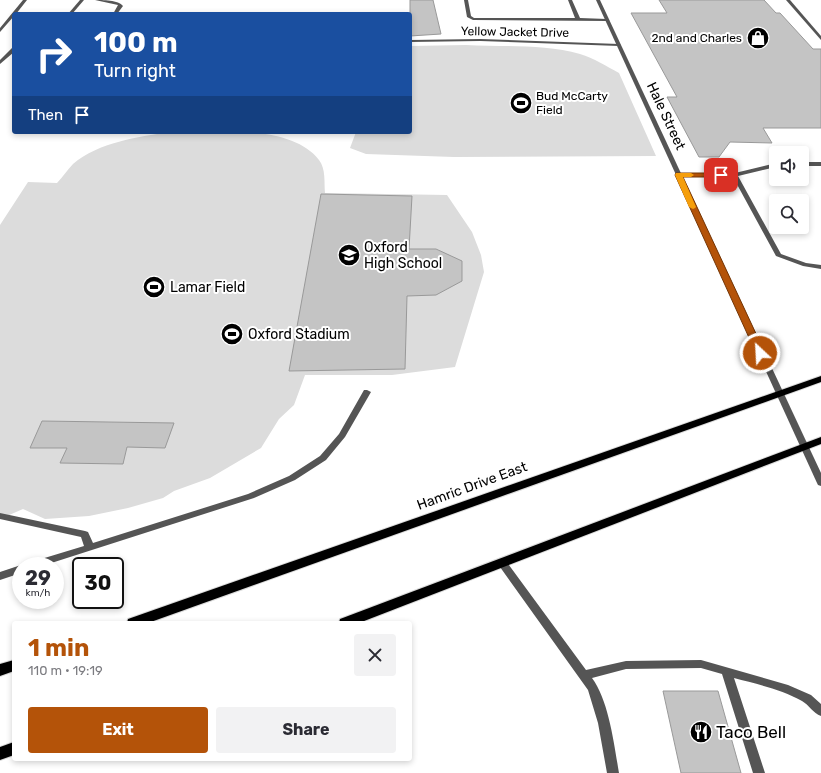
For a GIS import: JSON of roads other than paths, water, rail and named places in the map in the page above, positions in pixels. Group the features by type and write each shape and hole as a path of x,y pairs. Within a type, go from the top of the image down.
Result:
{"main road":[{"name":"Hamric Drive East","path":"139,621 821,379"},
{"path":"350,621 503,564 821,440"},
{"path":"0,670 12,666"},
{"path":"0,754 12,749"}],"street":[{"path":"15,12 24,0"},
{"path":"72,12 82,0"},
{"path":"97,0 120,4 121,6 116,12"},
{"path":"466,0 469,17 473,19 607,20"},
{"path":"570,0 578,20"},
{"name":"Hale Street","path":"598,0 821,483"},
{"path":"788,0 821,39"},
{"path":"0,31 12,16"},
{"name":"Yellow Jacket Drive","path":"412,41 480,40 619,45"},
{"path":"0,63 12,51"},
{"path":"809,164 821,164"},
{"path":"678,175 735,174 769,167"},
{"path":"735,174 778,255 805,264 821,267"},
{"path":"58,557 251,496 292,478 323,458 342,435 366,392"},
{"path":"0,516 85,534 89,547"},
{"path":"503,564 593,688 604,723 613,773"},
{"path":"0,576 12,572"},
{"path":"584,675 626,665 701,664 784,688 807,698 821,711"},
{"path":"726,671 759,773"}],"place":[{"name":"2nd and Charles","path":"758,38"},
{"name":"Bud McCarty Field","path":"521,103"},
{"name":"Oxford High School","path":"349,255"},
{"name":"Lamar Field","path":"154,287"},
{"name":"Oxford Stadium","path":"232,334"},
{"name":"Taco Bell","path":"701,732"}]}
